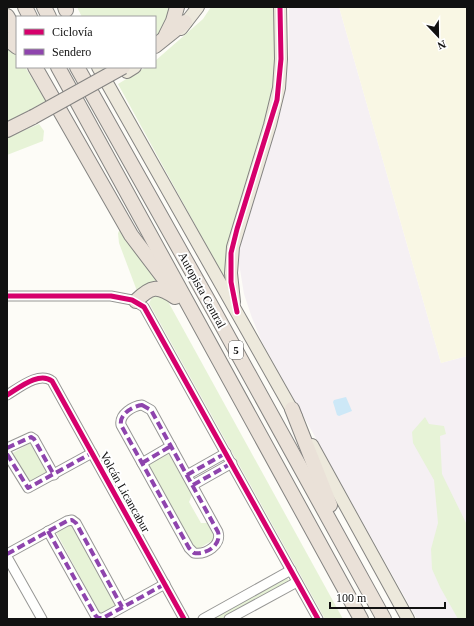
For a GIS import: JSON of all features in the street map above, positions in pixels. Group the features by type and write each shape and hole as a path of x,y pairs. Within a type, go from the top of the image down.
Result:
{"highway":[{"path":"25,7 30,16"},
{"path":"44,7 48,16"},
{"path":"159,43 173,21 177,7"},
{"path":"7,16 16,32"},
{"path":"159,43 185,22"},
{"path":"7,39 16,46"},
{"path":"36,68 130,236 153,267 189,309"},
{"name":"Autopista Central","path":"59,68 189,309 361,619"},
{"name":"Autopista Central","path":"78,68 384,619"},
{"path":"7,130 34,120 128,69"},
{"path":"136,301 150,289 159,288 174,297 189,309"},
{"path":"292,409 326,496 362,579"}],"main road":[{"path":"156,52 171,40 198,7"},
{"path":"237,312 231,282 231,253 277,100 281,59 280,7"},
{"path":"99,68 292,409 408,619"},
{"path":"7,137 34,120"}],"street":[{"path":"7,296 111,296 136,301 144,307 150,315 318,619"},
{"name":"Volcán Licancabur","path":"7,395 37,378 47,378 54,384 184,619"},
{"path":"145,405 149,408 171,446 219,535 216,544 199,554 194,553 189,548 142,463 120,422 124,414 138,406 145,405"},
{"path":"7,448 31,437 34,439 54,475"},
{"path":"142,463 171,446"},
{"path":"187,475 226,453"},
{"path":"7,454 28,488 92,454"},
{"path":"193,485 232,463"},
{"path":"42,619 7,555 70,520 75,521 122,607"},
{"path":"48,531 96,616 103,618 165,584"},
{"path":"203,619 291,570"},
{"path":"229,619 297,582"}],"shaded area":[{"path":"289,7 339,7 441,363 467,356 467,619 417,619 262,342 244,294 237,251 283,103 289,55"},
{"path":"339,7 467,7 467,356 441,363"}],"green space":[{"path":"77,7 170,7 164,27 156,38 156,16 82,16"},
{"path":"211,7 276,7 277,82 227,283 118,84 144,68 156,68 156,60 203,19"},
{"path":"7,46 16,55 16,68 26,68 46,101 7,122"},
{"path":"39,124 44,131 43,141 7,155 7,138"},
{"path":"120,229 161,284 137,291 119,243 118,233"},
{"path":"159,293 165,296 343,619 325,619 149,303 153,296"},
{"path":"425,417 429,424 444,426 446,434 440,436 442,474 467,525 467,619 458,619 440,587 432,569 431,549 438,523 434,480 413,443 412,432"},
{"path":"30,443 47,473 28,484 11,454"},
{"path":"166,452 169,454 192,495 189,502 201,523 207,523 214,536 213,540 198,549 194,547 149,466 149,461"},
{"path":"72,523 117,606 100,614 56,532"},
{"path":"286,576 290,582 223,619 209,619"}],"water":[{"path":"346,397 352,411 339,416 337,415 333,402 334,400"}],"marked path":[{"path":"142,405 151,410 218,532 218,541 208,551 194,553 189,548 121,425 122,417 127,411 142,405"},
{"path":"7,448 31,437 34,439 54,475"},
{"path":"142,463 171,446"},
{"path":"7,454 28,488 92,453"},
{"path":"187,475 226,453"},
{"path":"193,485 232,463"},
{"path":"7,554 67,521 72,520 76,523 122,607"},
{"path":"48,531 98,618 103,618 165,584"}],"cycle path":[{"path":"237,312 231,282 231,253 277,100 281,59 280,7"},
{"path":"7,296 111,296 132,300 144,307 318,619"},
{"path":"7,395 35,379 47,378 52,381 184,619"}]}
